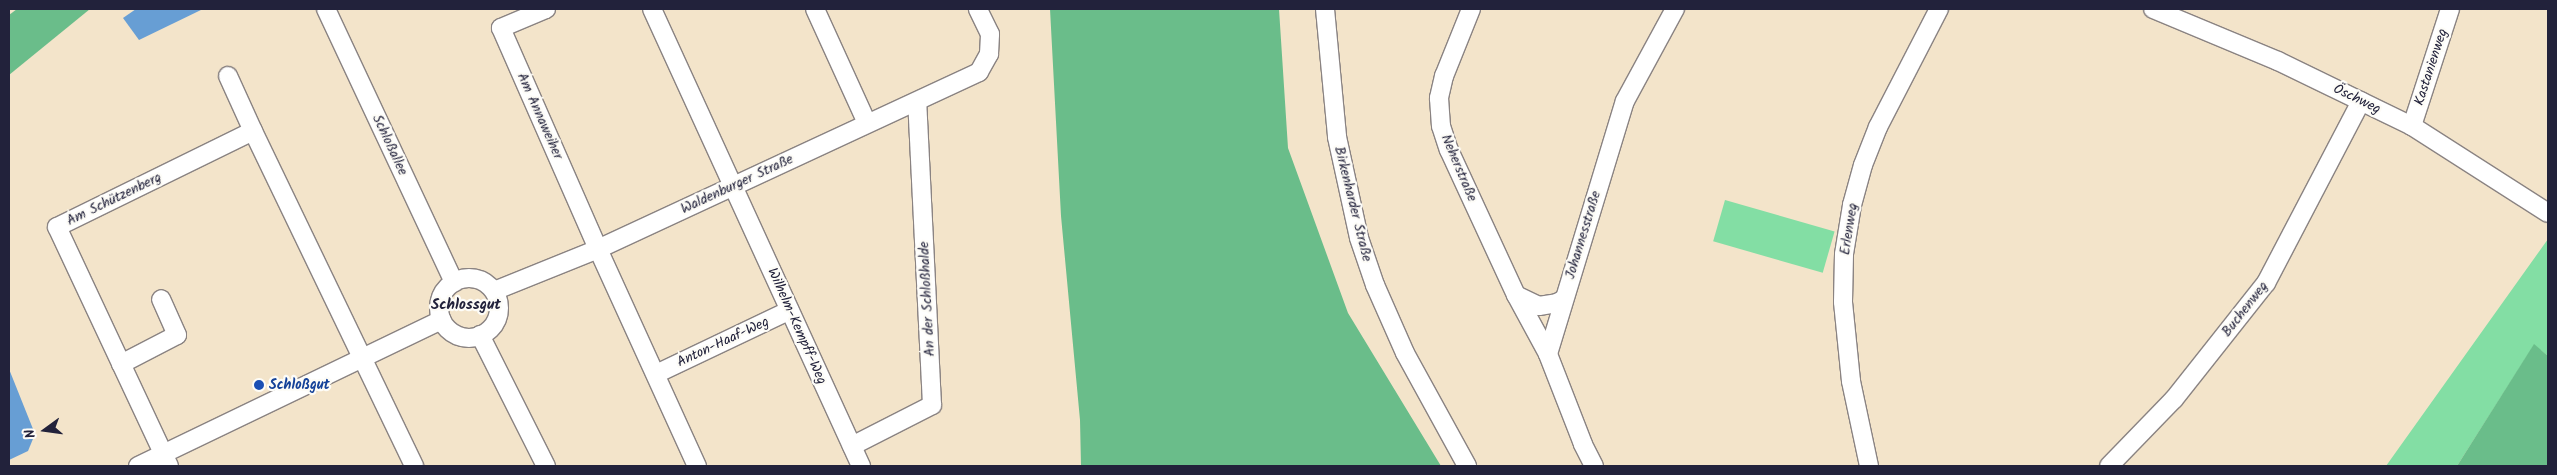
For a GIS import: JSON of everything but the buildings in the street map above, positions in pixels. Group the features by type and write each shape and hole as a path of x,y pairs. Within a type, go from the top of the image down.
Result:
{"street":[{"name":"Schloßallee","path":"326,9 454,282"},
{"name":"Am Annaweiher","path":"546,9 501,28 598,249"},
{"path":"652,9 734,186"},
{"path":"814,9 867,123"},
{"name":"Waldenburger Straße","path":"494,291 598,249 979,72 989,54 990,34 978,9"},
{"name":"Birkenharder Straße","path":"1325,9 1337,137 1359,238 1374,285 1405,353 1467,466"},
{"name":"Neherstraße","path":"1471,9 1444,76 1439,98 1441,126 1449,150 1516,294 1548,354"},
{"name":"Johannesstraße","path":"1548,354 1625,101 1675,9"},
{"name":"Erlenweg","path":"1870,466 1851,381 1843,302 1844,254 1852,205 1875,134 1939,9"},
{"name":"Öschweg","path":"2153,9 2278,61 2412,126 2548,213"},
{"name":"Kastanienweg","path":"2412,126 2450,9"},
{"path":"228,76 414,466"},
{"name":"Buchenweg","path":"2109,466 2174,399 2266,283 2361,101"},
{"name":"An der Schloßhalde","path":"852,446 932,405 917,102"},
{"name":"Am Schützenberg","path":"166,460 57,227 253,131"},
{"name":"Wilhelm-Kempff-Weg","path":"734,186 861,466"},
{"path":"598,249 697,466"},
{"path":"464,278 475,278 486,283 494,291 498,304 497,317 491,328 480,335 469,338 458,336 448,329 442,320 439,303 442,294 454,282 464,278"},
{"path":"1516,294 1539,306 1557,304 1564,299"},
{"path":"121,364 177,335 161,299"},
{"name":"Anton-Haaf-Weg","path":"656,374 790,310"},
{"path":"138,466 166,460 442,320"},
{"path":"480,335 546,466"},
{"path":"1548,354 1583,444 1594,466"}],"green space":[{"path":"17,9 90,9 9,75 9,15"},
{"path":"1050,9 1279,9 1288,148 1348,313 1441,466 1081,466 1080,420 1061,216"},
{"path":"1725,200 1835,231 1823,273 1713,241"},
{"path":"2548,239 2548,356 2534,345 2457,466 2386,466"},
{"path":"2534,344 2548,356 2548,466 2457,466"}],"water":[{"path":"136,9 203,9 139,40 123,18"},
{"path":"9,369 35,434 28,451 9,460"}],"place":[{"name":"Schloßgut","path":"259,385"}],"district":[{"name":"Schlossgut","path":"466,306"}]}
